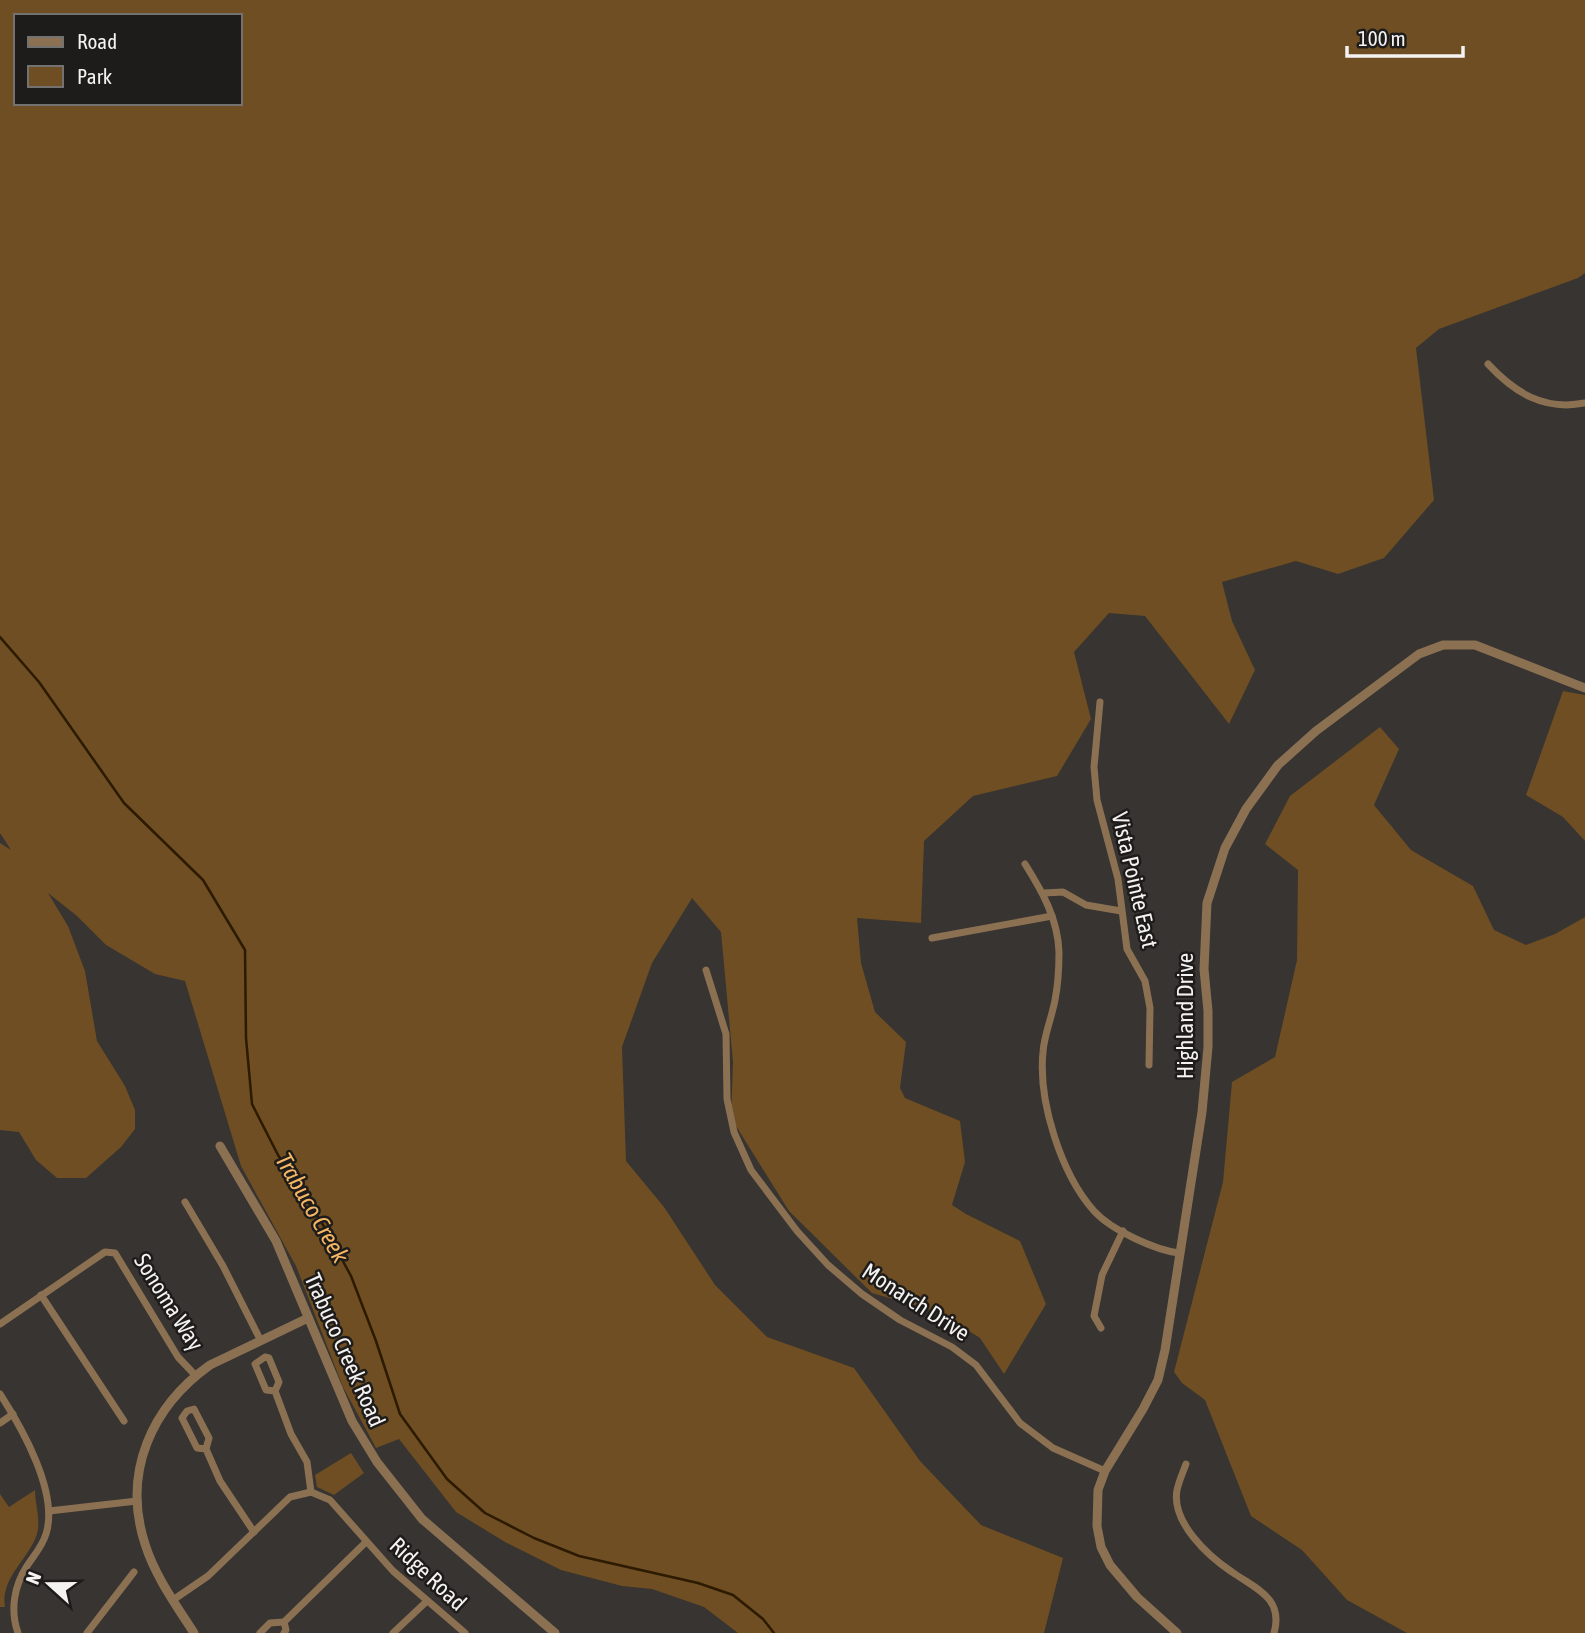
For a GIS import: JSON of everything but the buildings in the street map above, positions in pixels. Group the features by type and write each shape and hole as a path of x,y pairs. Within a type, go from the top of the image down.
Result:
{"street":[{"path":"1488,364 1505,382 1532,399 1569,406 1585,403"},
{"name":"Highland Drive","path":"1177,1633 1137,1597 1110,1565 1101,1547 1097,1526 1098,1490 1105,1471 1158,1380 1166,1350 1200,1126 1208,1047 1204,969 1207,903 1225,849 1261,786 1278,765 1316,731 1419,654 1443,645 1475,645 1585,688"},
{"name":"Vista Pointe East","path":"1100,702 1094,767 1097,800 1118,879 1127,948 1145,981 1150,1008 1149,1065"},
{"path":"1025,864 1044,893 1059,950 1056,998 1043,1052 1045,1107 1057,1145 1076,1183 1095,1212 1123,1231 1180,1254"},
{"path":"1044,893 1063,892 1086,905 1121,911"},
{"path":"932,938 1052,916"},
{"name":"Monarch Drive","path":"706,970 726,1034 727,1099 734,1132 751,1170 797,1231 828,1265 862,1294 900,1320 952,1347 976,1365 1020,1423 1053,1448 1105,1471"},
{"name":"Trabuco Creek Road","path":"220,1146 276,1241 352,1421 377,1462 422,1519 555,1633"},
{"path":"185,1202 223,1266 261,1341"},
{"path":"1101,1328 1094,1316 1102,1275 1123,1231"},
{"name":"Sonoma Way","path":"41,1295 110,1251 115,1253 178,1357 195,1376"},
{"path":"0,1324 41,1295 124,1421"},
{"path":"194,1633 173,1600 145,1545 136,1501 142,1458 149,1436 161,1413 177,1392 195,1376 210,1365 308,1318"},
{"path":"173,1600 208,1576 290,1497 311,1492 307,1462 291,1434 275,1391 279,1382 269,1358 265,1357 255,1364 257,1374 266,1390 275,1391"},
{"path":"0,1394 34,1454 49,1511 47,1532 41,1548 19,1580 15,1594 18,1633"},
{"path":"206,1449 197,1448 181,1418 187,1411 194,1409 209,1438 206,1449 220,1481 254,1532"},
{"path":"0,1423 13,1414"},
{"path":"1186,1464 1177,1490 1177,1506 1183,1521 1208,1552 1231,1572 1268,1597 1275,1609 1277,1624 1274,1633"},
{"name":"Ridge Road","path":"311,1492 330,1500 393,1571 465,1633"},
{"path":"49,1511 136,1501"},
{"path":"260,1633 270,1623 284,1622 366,1542"},
{"path":"87,1633 134,1572"},
{"path":"393,1633 427,1601"},
{"path":"284,1622 284,1633"}],"green space":[{"path":"0,0 1585,0 1585,273 1578,278 1439,329 1416,348 1434,500 1384,558 1338,574 1296,561 1222,582 1232,621 1255,670 1229,724 1145,616 1109,613 1074,652 1091,719 1057,776 973,796 924,841 921,923 857,918 861,963 875,1012 906,1042 900,1088 905,1098 960,1121 965,1162 952,1205 1020,1241 1046,1304 1004,1374 980,1338 938,1312 872,1293 789,1211 731,1118 733,1062 721,932 692,898 652,963 622,1047 626,1161 664,1207 715,1285 767,1337 854,1368 920,1461 981,1525 1063,1558 1044,1633 738,1633 704,1607 652,1589 622,1586 561,1570 505,1542 456,1512 399,1439 376,1448 343,1387 296,1266 241,1166 185,981 155,974 106,945 77,916 48,893 68,926 85,971 97,1041 125,1086 135,1110 135,1129 121,1147 86,1178 57,1178 36,1160 19,1132 0,1130 0,843 11,850 0,833"},
{"path":"1563,691 1585,695 1585,841 1563,817 1526,795"},
{"path":"1380,727 1399,749 1374,805 1411,850 1473,886 1494,930 1526,945 1555,934 1585,917 1585,1633 1407,1633 1347,1600 1302,1550 1251,1516 1205,1400 1182,1383 1174,1372 1223,1182 1232,1082 1275,1057 1297,960 1298,870 1265,844 1290,796"},
{"path":"351,1453 364,1473 334,1495 317,1487 315,1475"},
{"path":"35,1490 37,1534 7,1587 5,1607 0,1607 0,1494 9,1507"}],"waterway":[{"name":"Trabuco Creek","path":"0,637 39,682 124,803 203,880 245,950 246,1038 252,1104 278,1155 325,1228 351,1276 400,1414 447,1479 485,1513 534,1538 579,1556 698,1583 733,1595 763,1619 774,1633"}]}
